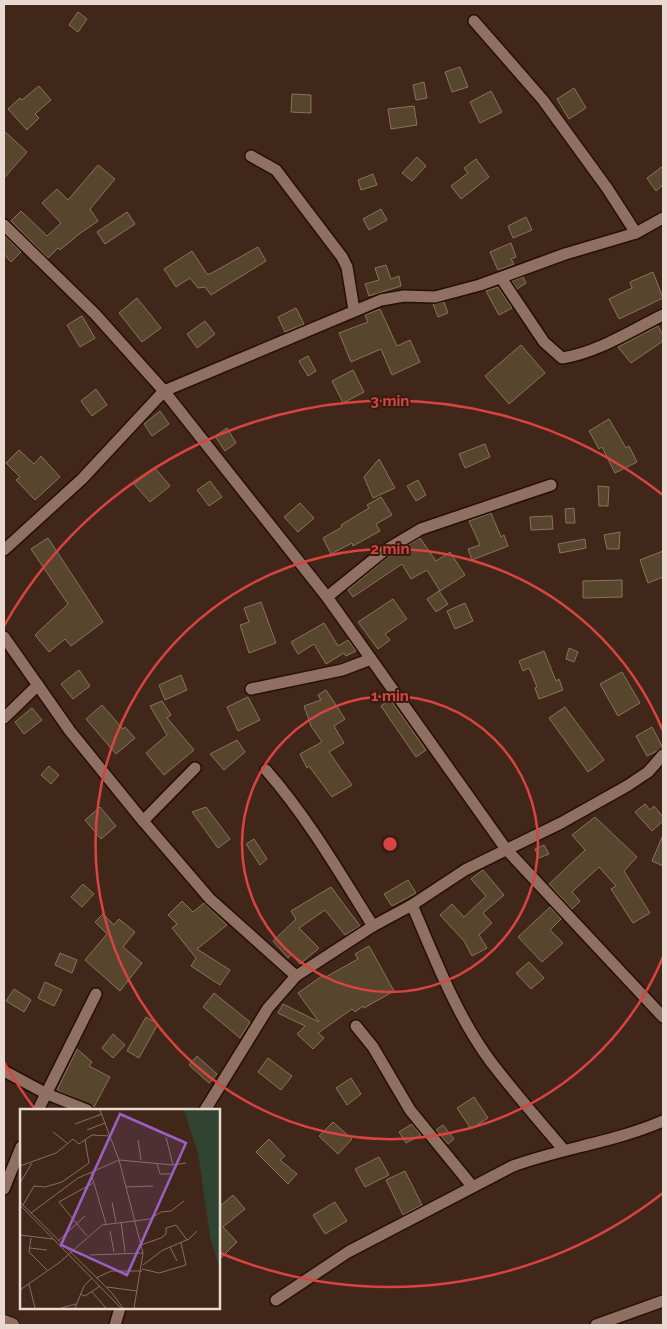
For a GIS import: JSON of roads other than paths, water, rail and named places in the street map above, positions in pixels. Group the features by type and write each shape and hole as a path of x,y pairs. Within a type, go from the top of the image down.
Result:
{"street":[{"path":"474,21 543,100 607,188 636,233"},
{"path":"251,156 276,170 342,256 347,267 354,310"},
{"path":"4,550 82,479 164,391 381,300 404,296 436,297 501,278 566,254 636,233 663,218"},
{"path":"4,225 95,314 164,391 327,596 506,849 663,1017"},
{"path":"501,278 544,342 562,358 575,356 593,349 663,315"},
{"path":"327,596 384,551 421,529 551,485"},
{"path":"4,636 70,731 143,822 210,899 296,976"},
{"path":"251,689 342,670 371,659"},
{"path":"4,718 38,685"},
{"path":"206,1109 268,1008 296,976 465,870 561,823 627,786 648,772 663,755"},
{"path":"143,822 195,768"},
{"path":"266,770 294,801 373,926"},
{"path":"412,905 450,991 471,1031 490,1061 564,1150"},
{"path":"39,1109 96,994"},
{"path":"356,1026 373,1047 410,1110 472,1186"},
{"path":"4,1071 47,1094 84,1109"},
{"path":"276,1300 348,1252 513,1166 564,1150 603,1141 663,1121"},
{"path":"4,1189 20,1149"},
{"path":"596,1325 663,1301"},
{"path":"115,1325 120,1309"},
{"path":"4,1322 12,1325"}]}
